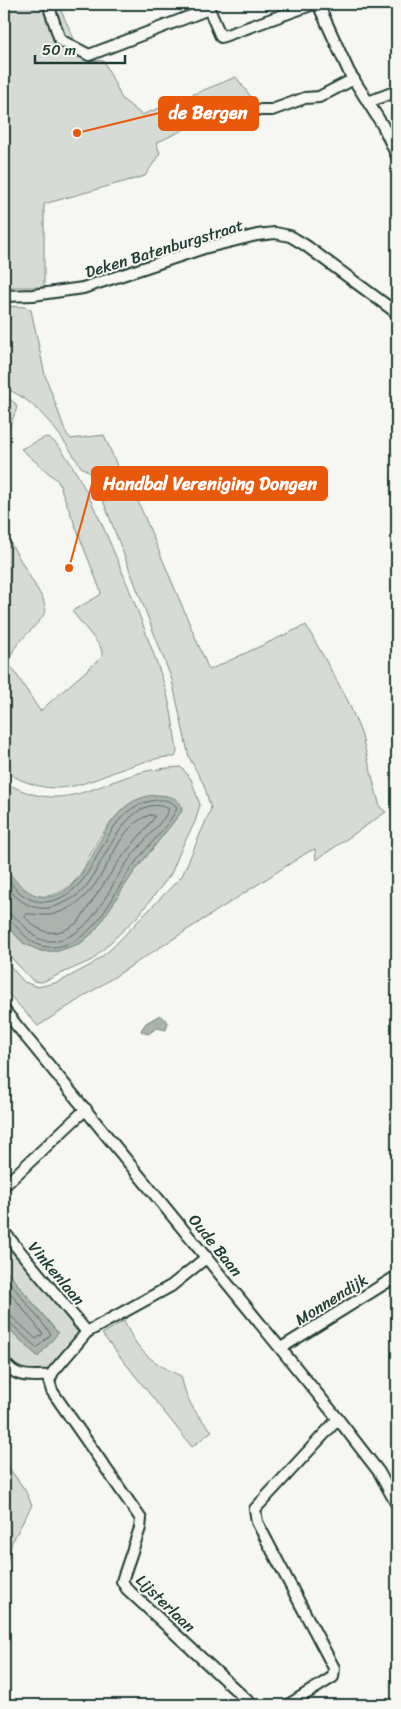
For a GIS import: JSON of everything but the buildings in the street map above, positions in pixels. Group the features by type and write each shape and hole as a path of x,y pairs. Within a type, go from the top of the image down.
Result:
{"street":[{"path":"53,4 50,10 60,40 89,55 208,7 221,38 316,4 354,79 397,156"},
{"path":"262,110 272,110 305,98 319,97 354,79"},
{"path":"368,102 397,91"},
{"name":"Deken Batenburgstraat","path":"4,296 33,295 83,288 204,248 275,233 290,236 305,245 397,313"},
{"name":"Oude Baan","path":"4,1010 338,1419 379,1472 397,1505"},
{"path":"4,1186 86,1109"},
{"name":"Vinkenlaan","path":"4,1232 87,1332"},
{"path":"4,1362 12,1372 18,1375 50,1376 87,1332 171,1286 207,1257"},
{"name":"Monnendijk","path":"281,1348 397,1276"},
{"name":"Lijsterlaan","path":"50,1376 49,1381 52,1391 141,1520 122,1581 127,1590 252,1705"},
{"path":"288,1705 333,1677 334,1668 257,1522 255,1509 338,1419"}],"shaded area":[{"path":"4,4 58,4 80,52 91,60 104,61 122,99 142,115 236,77 251,97 156,143 160,153 145,176 44,204 44,287 4,287"},
{"path":"4,306 25,307 31,310 45,375 66,433 71,439 104,435 121,475 129,480 209,670 306,625 348,701 361,733 380,807 386,812 316,860 315,849 308,852 38,1026 4,989 4,959 24,982 38,987 59,982 91,965 111,949 182,876 211,809 204,785 189,757 172,680 99,490 88,471 81,467 57,432 38,410 28,401 4,388"},
{"path":"4,395 15,403 17,408 4,440"},
{"path":"46,437 60,448 76,472 112,547 166,690 177,752 175,757 149,760 84,783 55,788 23,781 4,771 4,532 43,599 46,610 14,649 9,663 40,711 102,657 100,646 72,611 100,595 101,592 58,481 21,449"},
{"path":"181,767 191,779 200,805 195,822 171,874 138,916 92,960 42,982 33,981 4,950 4,922 23,943 41,951 58,951 81,943 92,934 134,872 182,811 155,795 133,803 108,826 82,872 71,885 53,895 38,896 33,895 18,885 4,866 2,839 4,782 41,796 57,797 87,791 144,772"},
{"path":"4,1238 79,1334 46,1372 20,1371 4,1351 4,1324 38,1357 58,1333 4,1268"},
{"path":"124,1321 129,1332 146,1355 161,1366 181,1376 192,1406 212,1431 192,1447 102,1334"},
{"path":"4,1461 25,1490 32,1505 12,1542 4,1576"}],"water":[{"path":"159,795 178,800 182,811 134,872 97,928 81,943 58,951 41,951 23,943 4,922 4,865 12,876 30,892 39,896 49,897 60,894 80,876 114,818 121,811 138,799"},
{"path":"160,1015 168,1022 166,1030 157,1028 148,1034 142,1032 141,1030 146,1023"},
{"path":"4,1268 58,1333 38,1357 4,1324"}],"place":[{"name":"de Bergen","path":"77,133"},
{"name":"Handbal Vereniging Dongen","path":"69,568"}]}
